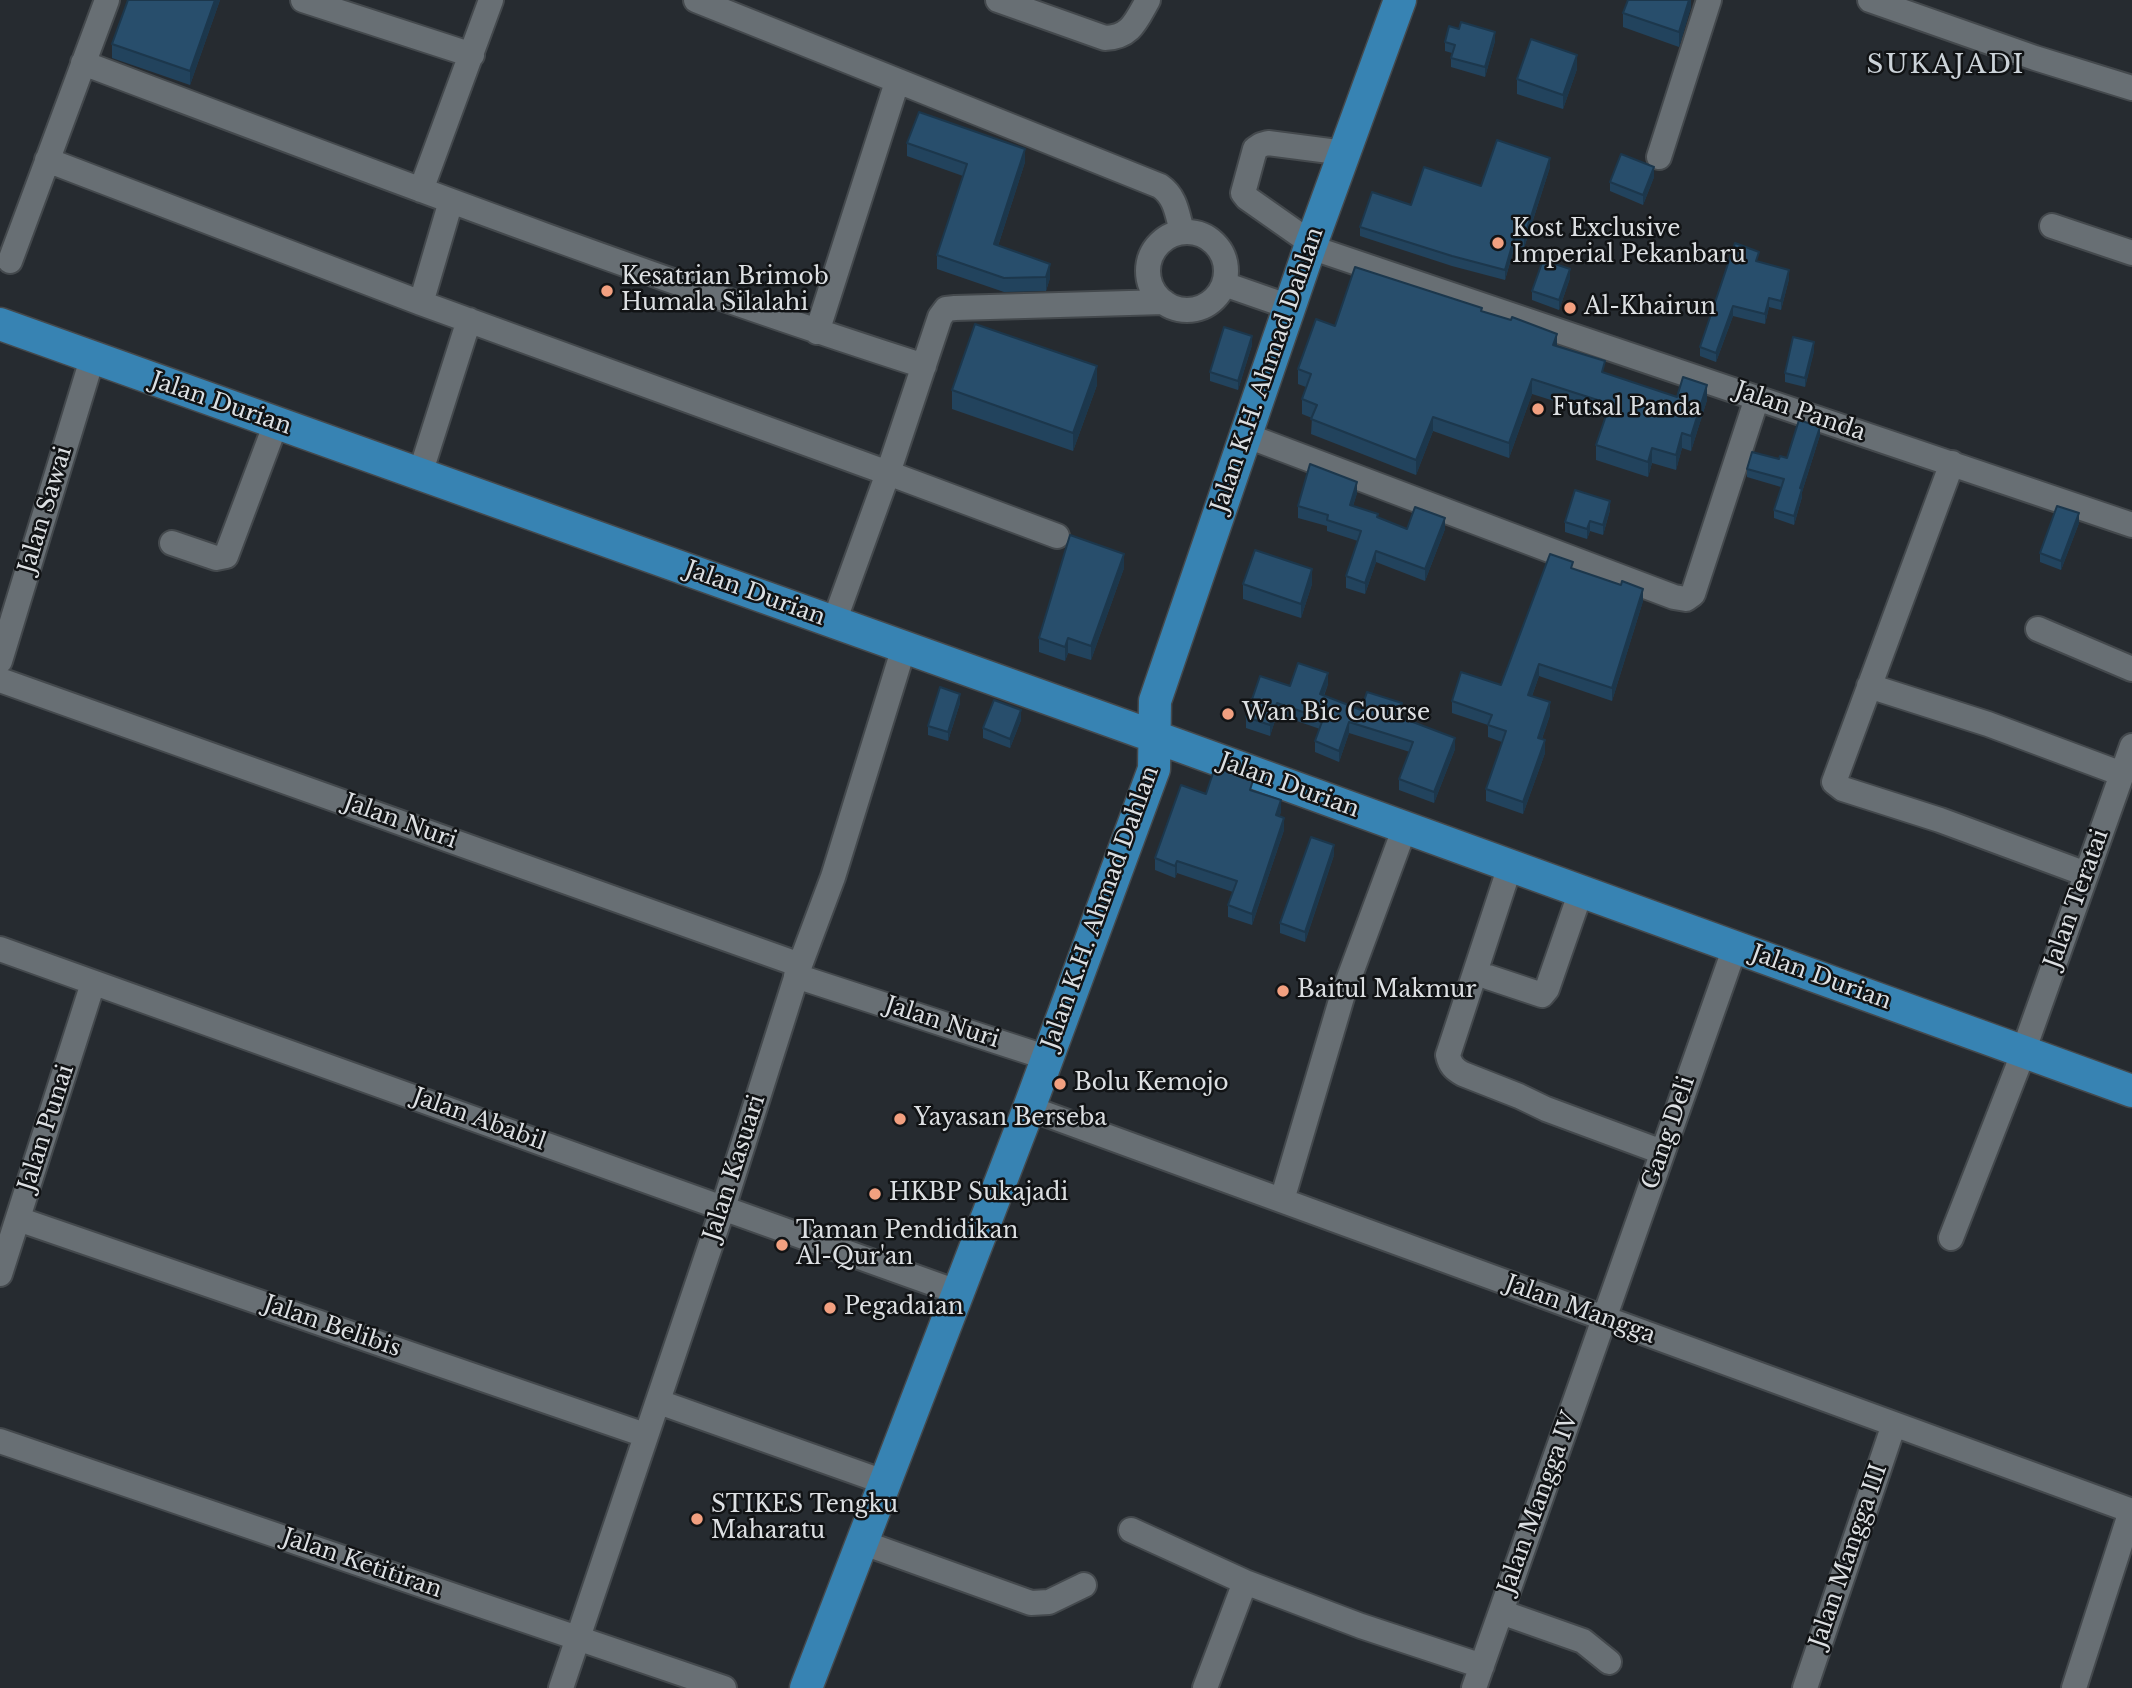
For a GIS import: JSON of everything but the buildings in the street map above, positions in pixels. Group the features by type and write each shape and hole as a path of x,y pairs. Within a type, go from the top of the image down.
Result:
{"main road":[{"name":"Jalan K.H. Ahmad Dahlan","path":"806,1688 1048,1058 1154,769 1156,701 1311,245 1400,0"},
{"name":"Jalan Durian","path":"0,324 1405,827 2132,1091"}],"street":[{"path":"10,261 107,0"},
{"path":"303,0 472,55"},
{"path":"421,190 491,0"},
{"path":"696,0 1160,187 1167,191 1174,201 1182,232"},
{"path":"998,0 1105,38 1117,37 1130,29 1148,0"},
{"path":"1659,157 1709,0"},
{"path":"1870,0 2035,58 2132,88"},
{"path":"83,63 451,201 817,332 925,366"},
{"path":"817,332 897,82"},
{"name":"Jalan Panda","path":"1345,153 1268,143 1261,145 1255,149 1243,193 1311,245 2132,525"},
{"path":"47,160 421,303 1057,536"},
{"path":"421,303 451,201"},
{"path":"2052,226 2132,253"},
{"path":"1182,232 1195,232 1208,237 1218,246 1224,258 1224,284 1214,299 1198,308 1180,309 1164,302 1157,297 1147,273 1150,256 1159,242 1174,233 1182,232"},
{"path":"1224,284 1290,307"},
{"path":"834,622 888,474 940,317 946,309 1164,302"},
{"path":"420,474 469,320"},
{"name":"Jalan Sawai","path":"0,661 92,359"},
{"path":"1245,435 1674,597 1686,599 1693,594 1758,398"},
{"path":"172,543 216,558 226,555 276,423"},
{"path":"1952,463 1834,782 1838,786 2086,874"},
{"path":"2038,629 2132,669"},
{"name":"Jalan Kasuari","path":"561,1688 645,1435 659,1402 798,970 833,877 904,647"},
{"name":"Jalan Nuri","path":"0,680 1048,1058"},
{"path":"1869,686 1988,724 2122,774"},
{"name":"Jalan Teratai","path":"1951,1238 2023,1051 2132,746"},
{"path":"1282,1200 1342,997 1405,827"},
{"path":"1510,866 1448,1055 1450,1062 1454,1069 1462,1074 1662,1152"},
{"path":"1488,977 1542,995 1547,989 1581,891"},
{"name":"Gang Deli","path":"1604,1319 1735,947"},
{"name":"Jalan Ababil","path":"0,949 957,1293"},
{"name":"Jalan Punai","path":"0,1274 93,982"},
{"name":"Jalan Mangga","path":"1029,1108 2132,1511"},
{"name":"Jalan Belibis","path":"18,1219 645,1435"},
{"name":"Jalan Mangga IV","path":"1478,1677 1604,1319"},
{"path":"659,1402 884,1482"},
{"name":"Jalan Mangga III","path":"1805,1688 1894,1424"},
{"name":"Jalan Ketitiran","path":"0,1441 724,1688"},
{"path":"2074,1688 2132,1511"},
{"path":"1131,1531 1244,1582 1361,1626 1478,1677"},
{"path":"861,1542 1031,1602 1049,1602 1084,1585"},
{"path":"1205,1688 1244,1582"},
{"path":"1501,1612 1583,1641 1609,1662"}],"place":[{"name":"Kost Exclusive Imperial Pekanbaru","path":"1498,243"},
{"name":"Kesatrian Brimob Humala Silalahi","path":"607,291"},
{"name":"Al-Khairun","path":"1570,308"},
{"name":"Futsal Panda","path":"1538,409"},
{"name":"Wan Bic Course","path":"1228,714"},
{"name":"Baitul Makmur","path":"1283,991"},
{"name":"Bolu Kemojo","path":"1060,1084"},
{"name":"Yayasan Berseba","path":"900,1119"},
{"name":"HKBP Sukajadi","path":"875,1194"},
{"name":"Taman Pendidikan Al-Qur'an","path":"782,1245"},
{"name":"Pegadaian","path":"830,1308"},
{"name":"STIKES Tengku Maharatu","path":"697,1519"}],"district":[{"name":"SUKAJADI","path":"1946,66"}]}
